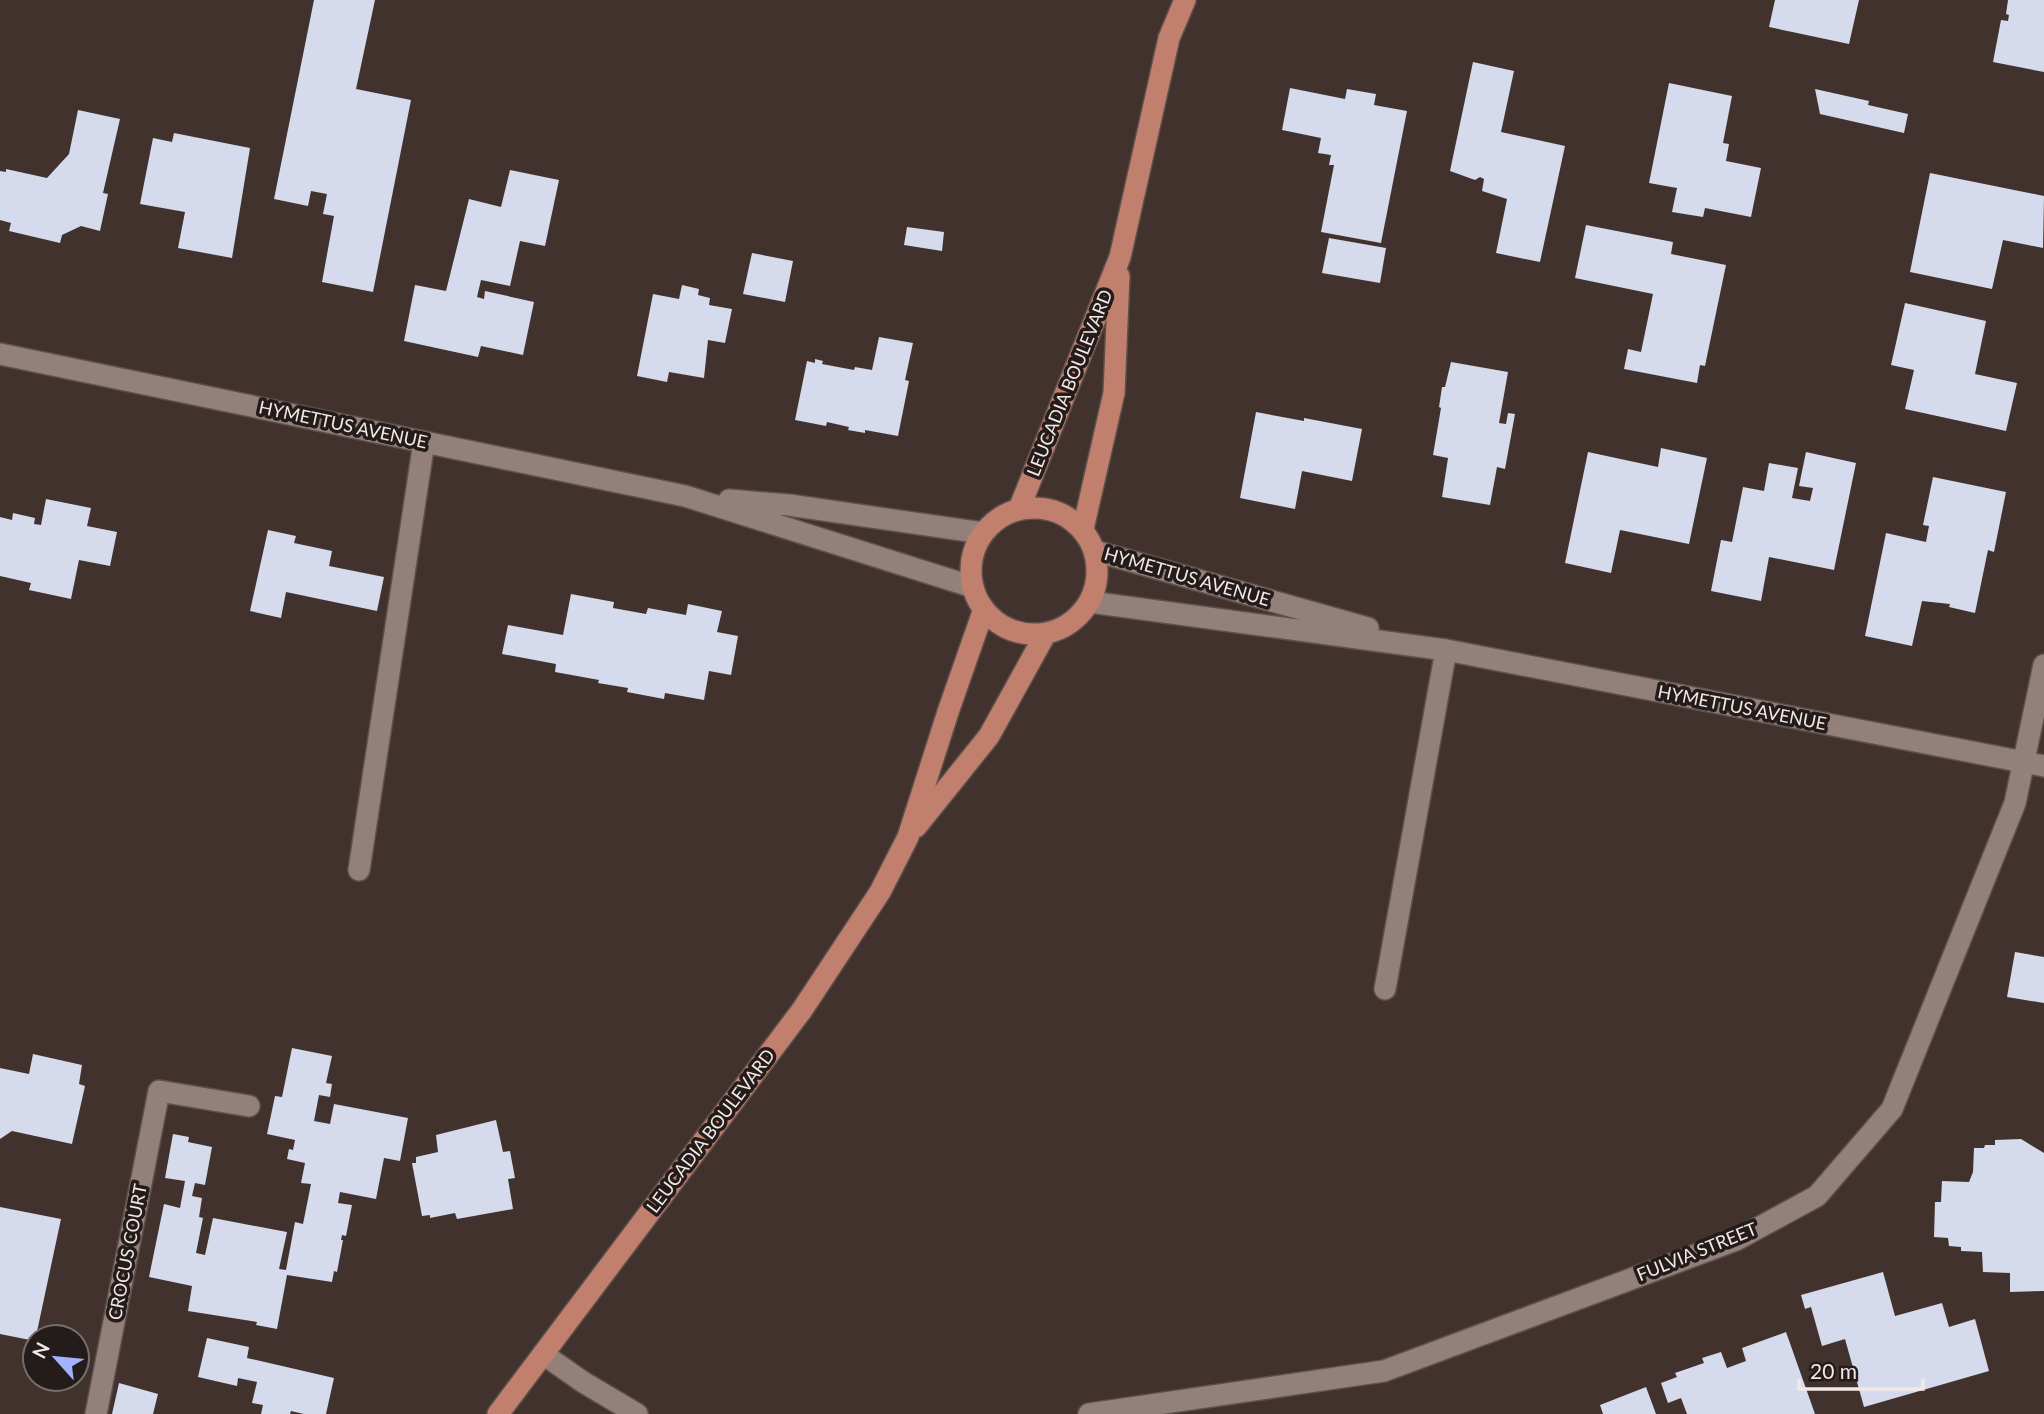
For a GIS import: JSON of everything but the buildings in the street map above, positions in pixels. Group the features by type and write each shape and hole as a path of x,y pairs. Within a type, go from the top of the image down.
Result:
{"main road":[{"name":"LEUCADIA BOULEVARD","path":"1167,0 1169,38"},
{"name":"LEUCADIA BOULEVARD","path":"1020,509 1120,257 1169,38 1185,0"},
{"name":"LEUCADIA BOULEVARD","path":"1083,529 1114,393 1120,257"},
{"path":"1041,507 1064,514 1083,529 1095,551 1098,566 1096,587 1090,602 1074,621 1046,633 1032,635 1011,630 991,618 973,587 972,559 983,533 1003,516 1020,509 1041,507"},
{"name":"LEUCADIA BOULEVARD","path":"498,1414 802,1010 880,892 908,837 984,609"},
{"name":"LEUCADIA BOULEVARD","path":"908,837 989,736 1046,633"}],"street":[{"name":"HYMETTUS AVENUE","path":"0,354 685,496 973,587"},
{"path":"359,870 425,442"},
{"name":"HYMETTUS AVENUE","path":"685,496 789,505 983,533"},
{"name":"HYMETTUS AVENUE","path":"1095,551 1444,649"},
{"name":"HYMETTUS AVENUE","path":"1090,602 1444,649 2034,764"},
{"path":"1385,989 1444,649"},
{"name":"FULVIA STREET","path":"1089,1414 1384,1371 1736,1240 1817,1196 1892,1109 2015,803 2034,764 2044,665"},
{"name":"CROCUS COURT","path":"96,1414 159,1091 249,1106"},
{"path":"543,1354 637,1414"}]}
